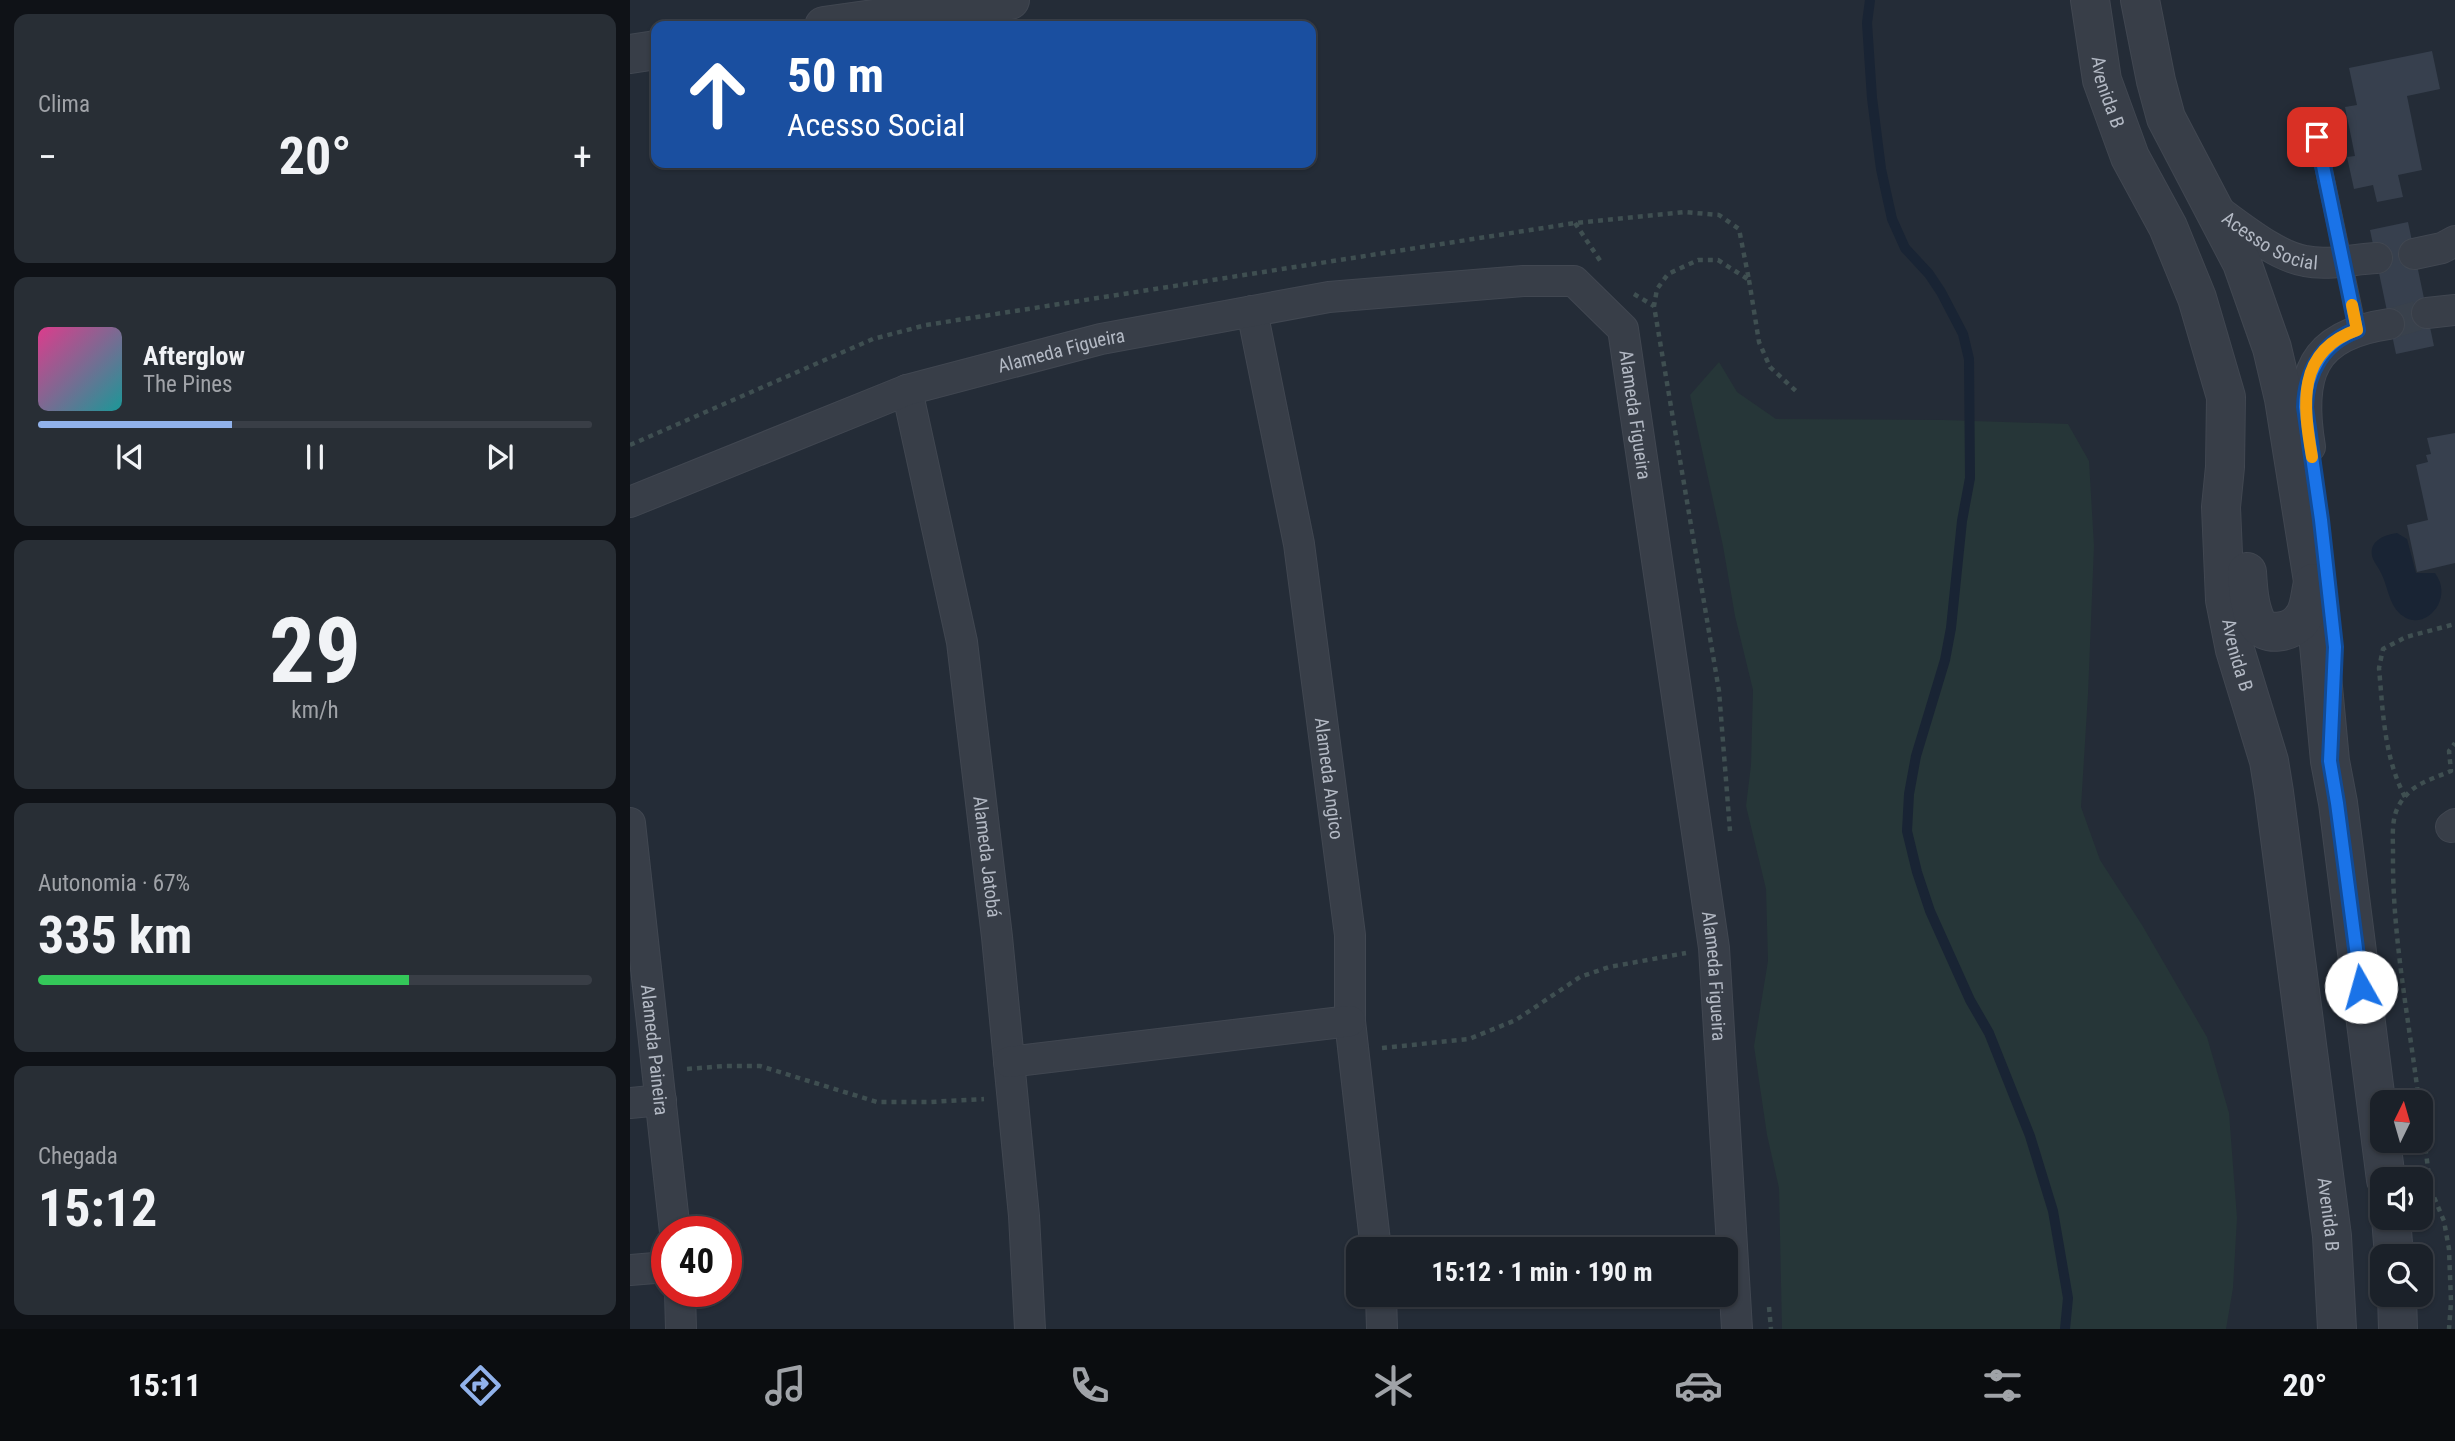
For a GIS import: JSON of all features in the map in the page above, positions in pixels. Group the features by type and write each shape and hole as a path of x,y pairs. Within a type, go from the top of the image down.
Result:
{"street":[{"path":"860,21 1010,0"},
{"name":"Avenida B","path":"2090,0 2102,80 2130,157 2168,227 2197,298 2226,397 2225,467 2221,507 2225,600 2235,650 2269,761 2274,792 2329,1210 2337,1329"},
{"path":"2140,0 2166,118 2242,263 2272,348 2284,399 2313,582 2330,761 2384,1167"},
{"path":"630,54 651,51"},
{"name":"Acesso Social","path":"2212,207 2270,246 2294,258 2321,263 2377,258"},
{"path":"2414,254 2442,248 2455,242"},
{"name":"Alameda Figueira","path":"630,502 907,390 1101,339 1329,297 1523,281 1574,281 1623,329 1714,948 1737,1329"},
{"name":"Alameda Angico","path":"1252,311 1299,544 1350,935 1350,1021 1375,1237"},
{"path":"2330,761 2335,647 2321,520 2306,425 2305,394 2317,361 2323,353 2345,335 2389,324"},
{"name":"Alameda Jatobá","path":"907,390 962,642 997,937 1024,1216 1030,1329"},
{"path":"2226,397 2238,457 2248,588 2254,615 2262,629 2274,632 2297,624 2303,618 2313,582 2321,520"},
{"name":"Alameda Paineira","path":"630,823 673,1216"},
{"path":"1009,1062 1350,1021"},
{"path":"630,1103 660,1086"},
{"path":"630,1270 651,1268"},
{"path":"680,1307 681,1329"},
{"path":"1381,1307 1382,1329"},
{"path":"2397,1307 2398,1329"}],"lane":[{"path":"2317,137 2357,330"}],"path":[{"path":"630,445 873,339 926,326 1575,223 1684,212 1719,215 1739,229 1759,342 1770,367 1797,392"},
{"path":"1575,223 1602,263"},
{"path":"1731,843 1719,691 1654,306 1657,289 1668,274 1698,260 1718,260 1749,280"},
{"path":"1625,289 1654,306"},
{"path":"2405,797 2394,776 2389,756 2380,656 2383,649 2406,637 2455,624"},
{"path":"2417,1090 2397,928 2393,881 2394,819 2398,806 2405,797 2424,781 2451,771 2449,751 2455,743"},
{"path":"1354,1051 1469,1039 1516,1020 1580,977 1609,967 1714,948"},
{"path":"660,1086 724,1066 761,1066 877,1102 1012,1097"},
{"path":"2426,1153 2431,1189 2444,1221 2449,1250 2449,1329"},
{"path":"1769,1301 1771,1329"}],"shaded area":[{"path":"1719,362 1737,392 1776,419 2068,424 2089,461 2094,546 2081,807 2100,860 2142,925 2207,1037 2229,1113 2237,1218 2233,1288 2226,1329 1782,1329 1779,1188 1767,1135 1754,1046 1768,961 1766,889 1746,806 1751,765 1753,690 1735,616 1723,546 1690,395"}],"water":[{"path":"2397,533 2407,539 2416,573 2435,573 2440,583 2439,603 2428,617 2420,620 2411,620 2398,612 2373,559 2374,544"}],"building":[{"path":"2432,51 2440,89 2407,96 2422,170 2398,175 2403,197 2377,202 2373,185 2354,189 2347,157 2355,156 2345,107 2357,105 2349,68"},
{"path":"2408,222 2434,346 2396,354 2370,230"},
{"path":"2455,433 2455,563 2417,572 2407,525 2428,520 2416,465 2428,462 2426,455 2431,454 2427,438"}],"waterway":[{"path":"1870,0 1867,23 1872,98 1881,169 1892,219 1905,248 1929,274 1941,292 1963,334 1969,359 1970,478 1962,521 1951,628 1945,660 1916,756 1909,794 1907,831 1930,911 1970,1000 1989,1033 2030,1136 2053,1211 2068,1298 2065,1329"}],"tunnel":[{"path":"2389,324 2427,313"}],"slow traffic":[{"path":"2312,457 2306,425 2305,394 2317,361 2329,345 2357,330 2352,305"}],"route":[{"path":"2317,137 2357,330 2329,345 2317,361 2305,394 2305,407 2335,647 2330,761 2361,987"}]}
